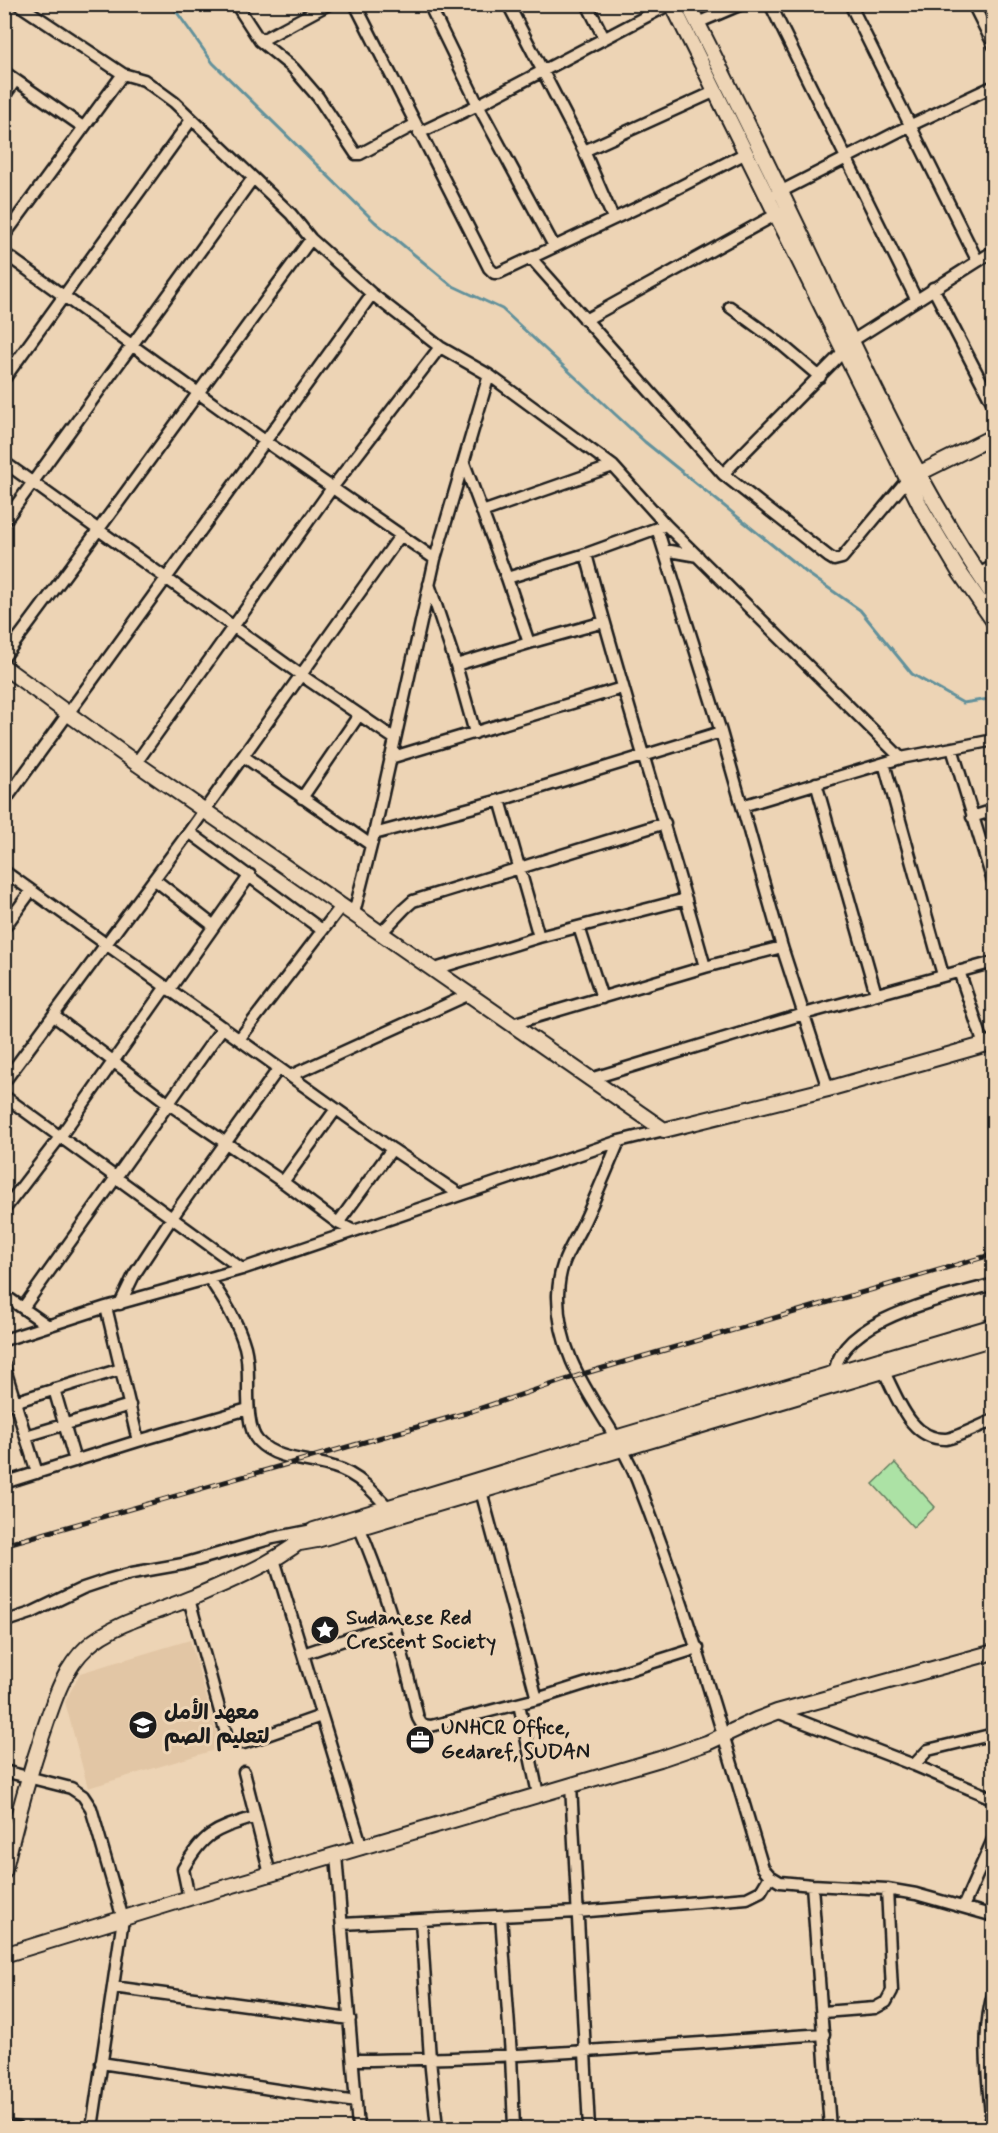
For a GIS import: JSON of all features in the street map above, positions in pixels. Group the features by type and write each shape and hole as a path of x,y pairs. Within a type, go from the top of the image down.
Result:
{"main road":[{"path":"671,4 746,153 775,194 777,214 848,347"},
{"path":"688,4 775,194 913,477 936,534 993,622"},
{"path":"913,477 993,436"},
{"path":"913,477 993,597"},
{"path":"4,667 136,763 664,1130 828,1089 989,1044"},
{"path":"4,1872 29,1777 58,1690 72,1665 88,1646 112,1631 189,1599 274,1559 300,1543 314,1530 357,1522 476,1482 619,1444 834,1380 993,1326"},
{"path":"834,1380 884,1372 993,1338"},
{"path":"391,1512 481,1491 619,1444"},
{"path":"300,1543 317,1540 357,1522"},
{"path":"4,1955 681,1752 777,1712 993,1652"}],"street":[{"path":"18,4 123,74 144,80 174,102 291,214 311,238 372,294 441,347 489,375 613,466 662,526 698,556 901,758"},
{"path":"236,4 260,41 293,68 318,97 356,154 478,105 671,4"},
{"path":"260,41 328,4"},
{"path":"356,4 491,271 499,273 660,197 746,153"},
{"path":"429,4 478,105 554,246"},
{"path":"508,4 584,151 613,218"},
{"path":"587,4 604,38"},
{"path":"697,23 742,4"},
{"path":"770,4 916,299"},
{"path":"850,4 977,260"},
{"path":"973,4 993,46"},
{"path":"4,72 83,127"},
{"path":"4,236 123,74"},
{"path":"4,96 15,81"},
{"path":"775,194 845,157 993,86"},
{"path":"584,151 716,91"},
{"path":"4,379 191,120"},
{"path":"4,522 253,178"},
{"path":"585,320 777,214"},
{"path":"4,657 100,530 197,392 311,238"},
{"path":"4,253 265,441 435,559"},
{"path":"723,474 848,347 933,288 977,260 992,255"},
{"path":"531,258 723,474 834,560 842,558 913,477"},
{"path":"933,288 993,406"},
{"path":"4,802 372,294"},
{"path":"730,307 781,344 820,377"},
{"path":"136,763 332,488 441,347"},
{"path":"354,913 373,839 435,559 489,375"},
{"path":"4,462 394,739"},
{"path":"464,463 530,643"},
{"path":"482,512 613,466"},
{"path":"662,526 664,550 828,1089"},
{"path":"507,578 586,554 662,526"},
{"path":"4,1082 189,832 400,536"},
{"path":"664,550 698,556"},
{"path":"586,554 622,688 665,824 705,967"},
{"path":"978,574 993,566"},
{"path":"429,583 475,733"},
{"path":"456,665 604,622"},
{"path":"390,758 622,688"},
{"path":"302,798 359,715"},
{"path":"243,756 302,798 373,839 721,732"},
{"path":"742,806 901,758 993,740"},
{"path":"952,748 993,882"},
{"path":"884,763 943,975"},
{"path":"816,783 876,994"},
{"path":"500,800 539,937"},
{"path":"972,817 993,810"},
{"path":"381,933 413,901 665,824"},
{"path":"189,832 322,930"},
{"path":"4,871 392,1149 459,1194"},
{"path":"4,1210 60,1137 250,875"},
{"path":"154,879 214,926"},
{"path":"4,928 31,891"},
{"path":"435,969 539,937 686,899"},
{"path":"240,1038 342,904"},
{"path":"579,927 602,998"},
{"path":"512,1024 705,967 783,947"},
{"path":"590,1079 804,1014 993,962"},
{"path":"959,971 989,1044"},
{"path":"290,1076 470,994"},
{"path":"54,1016 170,1104 338,1223 352,1230"},
{"path":"23,1308 223,1027"},
{"path":"120,1304 134,1275 171,1219 279,1068"},
{"path":"4,1096 242,1269"},
{"path":"283,1182 336,1109"},
{"path":"4,1340 106,1307 242,1269 619,1141 664,1130"},
{"path":"619,1141 579,1233 562,1262 558,1293 564,1343 578,1376 619,1444 637,1481 698,1648 763,1868 780,1882 812,1886 887,1889 916,1894 993,1916"},
{"path":"338,1223 392,1149"},
{"path":"209,1278 231,1314 245,1347 248,1409 255,1439 267,1449 301,1460 334,1466 352,1474 367,1485 391,1512"},
{"path":"834,1380 838,1360 848,1345 882,1319 909,1308 993,1284"},
{"path":"4,1295 47,1325"},
{"path":"106,1307 138,1441"},
{"path":"4,1366 38,1473"},
{"path":"4,1405 121,1369"},
{"path":"884,1372 910,1422 923,1434 947,1439 993,1420"},
{"path":"54,1389 75,1461"},
{"path":"26,1436 130,1405"},
{"path":"4,1483 248,1409"},
{"path":"481,1491 537,1699"},
{"path":"357,1522 394,1623 418,1718 422,1725 430,1726 537,1699 698,1648"},
{"path":"4,1622 41,1609 100,1582 132,1573 183,1564 273,1538 314,1530"},
{"path":"274,1559 362,1848"},
{"path":"189,1599 227,1737 234,1742 244,1743 321,1716"},
{"path":"303,1654 394,1623"},
{"path":"519,1704 538,1794"},
{"path":"777,1712 914,1765 993,1799"},
{"path":"914,1765 928,1750 993,1734"},
{"path":"4,1771 71,1788 83,1796 91,1808 123,1919 92,2128"},
{"path":"244,1772 270,1874"},
{"path":"571,1785 589,2128"},
{"path":"189,1898 183,1869 200,1841 216,1829 255,1817"},
{"path":"963,1906 993,1837"},
{"path":"336,1855 358,2128"},
{"path":"342,1924 577,1912 747,1898 761,1891 770,1876"},
{"path":"812,1886 830,2128"},
{"path":"823,2012 875,2008 886,2002 892,1991 887,1889"},
{"path":"501,1916 514,2128"},
{"path":"421,1920 437,2128"},
{"path":"113,1987 350,2019"},
{"path":"992,2128 988,2022 993,1991"},
{"path":"353,2060 430,2059 584,2051 824,2034"},
{"path":"101,2063 357,2102"},
{"path":"4,2126 17,2128"}],"shaded area":[{"name":"معهد الأمل لتعليم الصم","path":"190,1640 221,1748 88,1788 65,1702 80,1673"}],"green space":[{"path":"895,1463 935,1507 913,1527 873,1484"}],"waterway":[{"path":"171,4 213,63 375,222 451,285 502,309 645,442 807,573 860,610 912,674 963,703 994,700"}],"railway":[{"path":"4,1545 466,1413 586,1373 994,1254"}],"place":[{"name":"Sudanese Red Crescent Society","path":"325,1630"},
{"name":"معهد الأمل لتعليم الصم","path":"143,1725"},
{"name":"UNHCR Office, Gedaref, SUDAN","path":"420,1740"}]}
